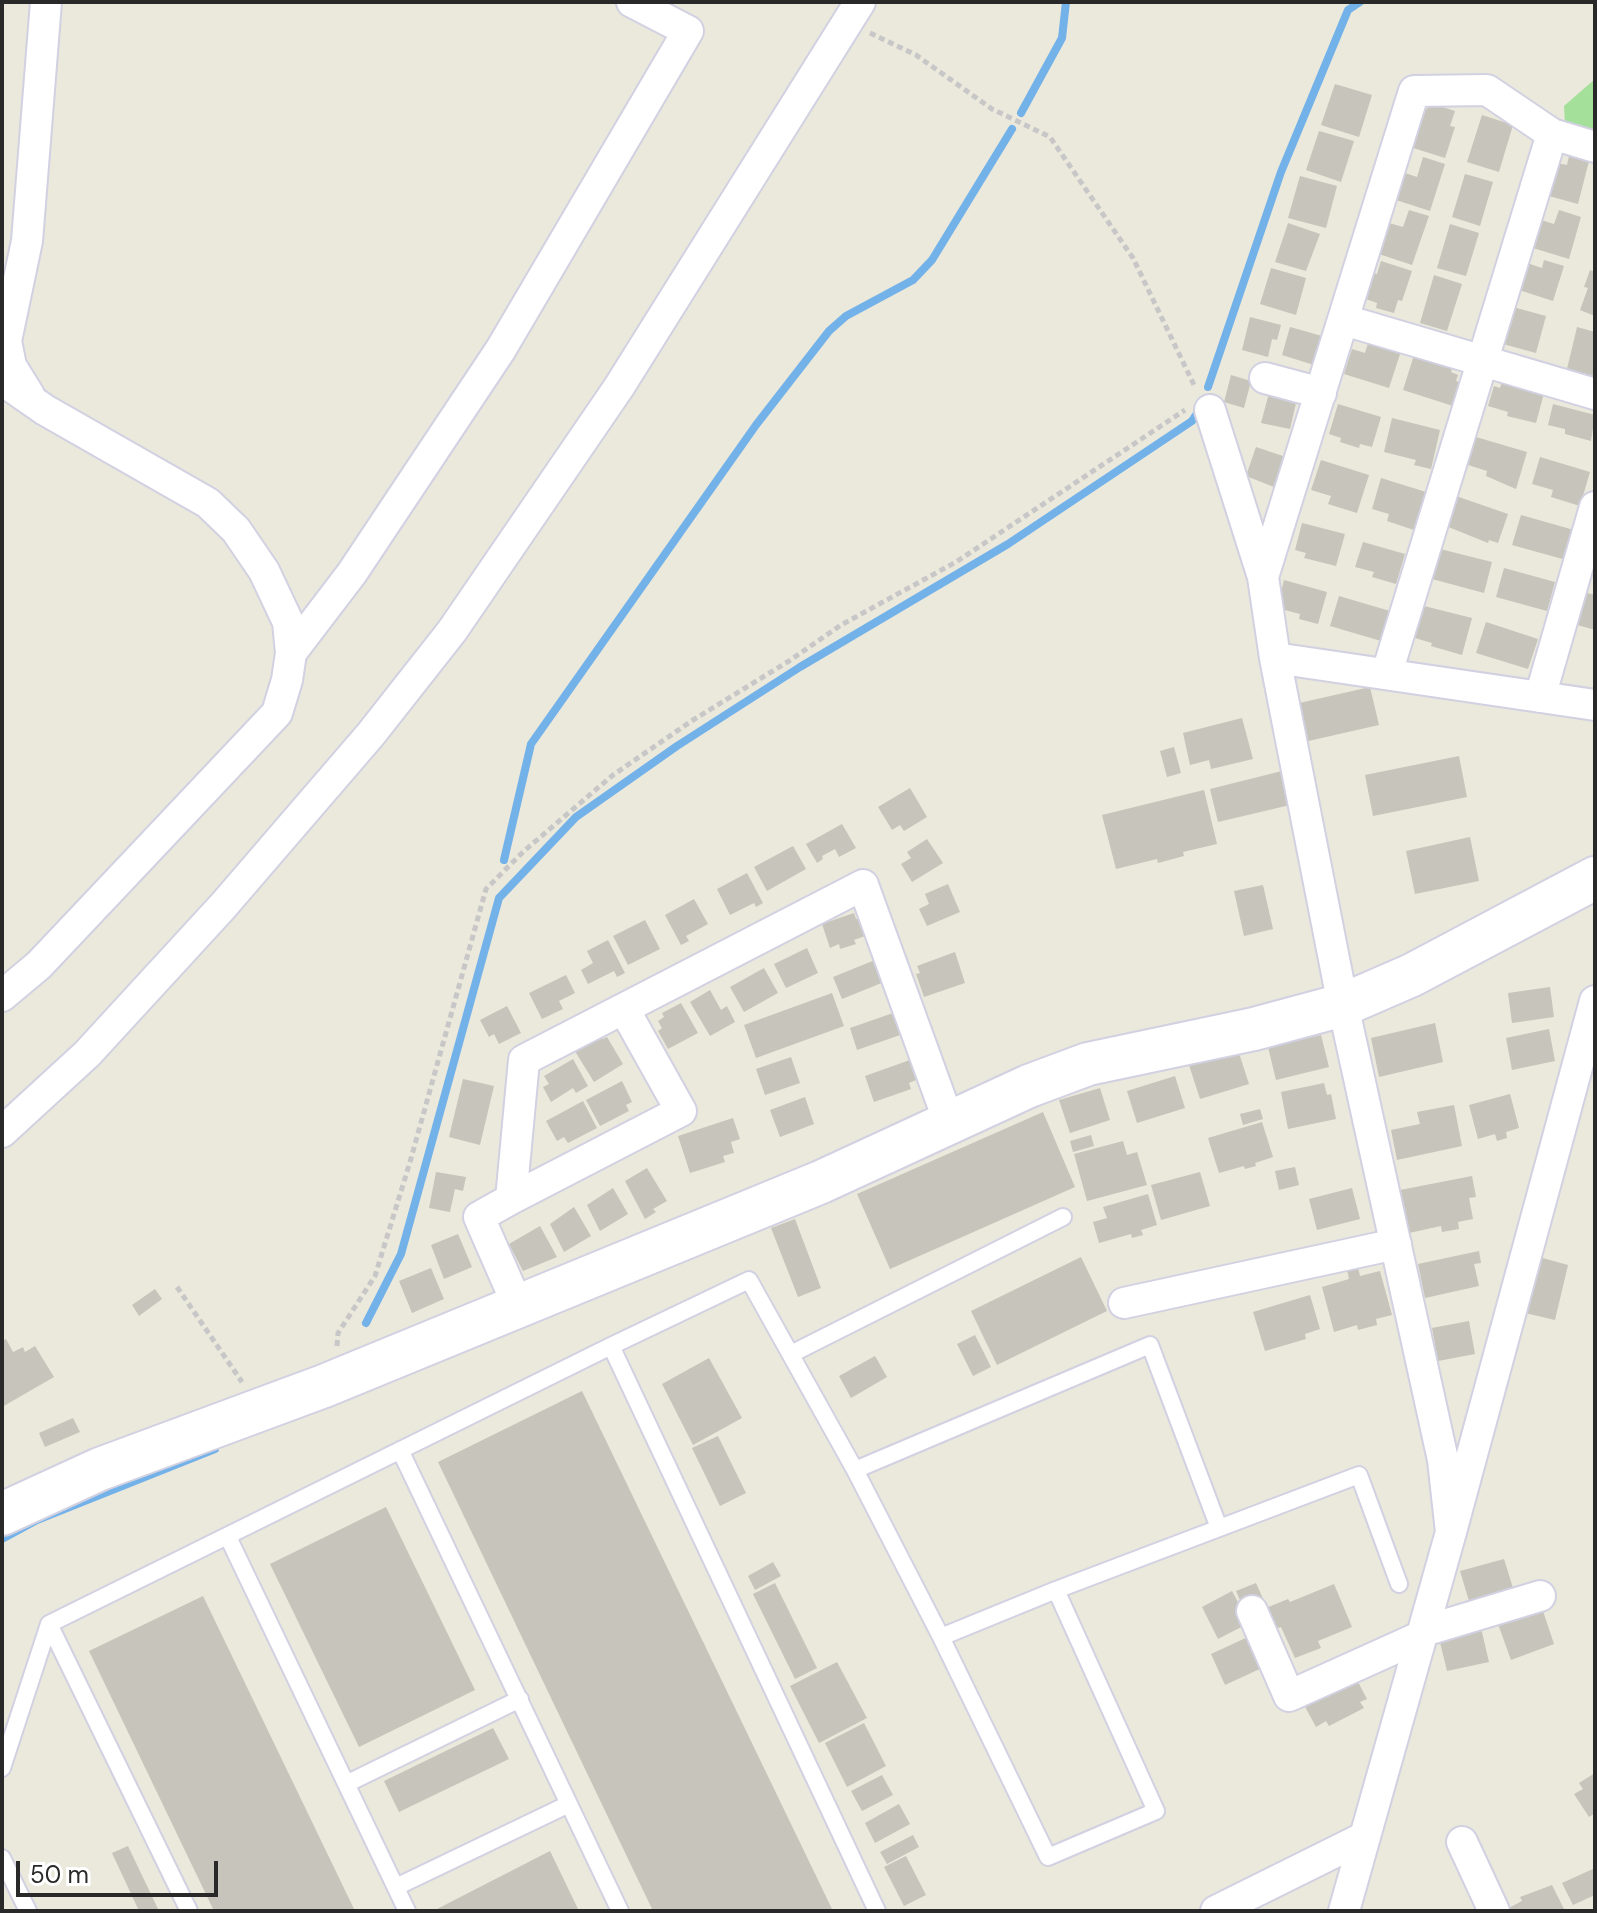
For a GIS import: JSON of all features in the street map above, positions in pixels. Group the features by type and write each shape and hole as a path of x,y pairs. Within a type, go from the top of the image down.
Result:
{"street":[{"path":"34,402 11,366 6,341 27,241 46,2"},
{"path":"291,653 352,573 501,349 688,31 632,2"},
{"path":"2,1132 87,1054 214,917 371,734 452,631 619,387 854,12"},
{"path":"1263,577 1414,91 1487,90 1552,134 1595,147"},
{"path":"1387,673 1552,134"},
{"path":"1344,320 1481,363 1595,394"},
{"path":"1265,378 1321,393"},
{"path":"2,380 34,402 208,503 236,530 264,571 288,622 291,653 277,713 39,965 2,996"},
{"path":"1205,404 1263,577 1275,658 1343,1005 1443,1460 1451,1532"},
{"path":"1540,697 1595,507"},
{"path":"1275,658 1595,705"},
{"path":"2,1514 100,1469 334,1382 821,1182 1029,1086 1088,1064 1254,1029 1343,1005 1412,975 1595,878"},
{"path":"511,1199 524,1060 863,885 949,1122"},
{"path":"1344,1911 1595,1001"},
{"path":"518,1306 479,1217 681,1111 624,1009"},
{"path":"1124,1303 1396,1244"},
{"path":"1252,1611 1289,1696 1423,1633 1540,1596"},
{"path":"1216,1911 1365,1837"},
{"path":"1462,1842 1494,1911"}],"lane":[{"path":"791,1354 1063,1217"},
{"path":"2,1768 49,1624 749,1280 855,1470 941,1637 1048,1857 1156,1811 1056,1590"},
{"path":"855,1470 1150,1345 1219,1528"},
{"path":"611,1346 877,1911"},
{"path":"400,1450 620,1911"},
{"path":"941,1637 1359,1475 1399,1584"},
{"path":"228,1537 407,1911"},
{"path":"49,1624 189,1911"},
{"path":"348,1783 520,1699"},
{"path":"396,1887 569,1804"},
{"path":"2,1858 28,1911"}],"path":[{"path":"334,1382 338,1333 375,1276 486,889 524,851 613,775 693,720 841,625 956,562 1205,404 1133,258 1050,137 992,109 854,12"},
{"path":"177,1287 261,1409"}],"green space":[{"path":"1595,79 1595,133 1565,125 1564,106"}],"building":[{"path":"1335,84 1372,95 1359,137 1321,125"},
{"path":"1433,104 1455,111 1450,126 1455,127 1445,158 1410,147 1420,114"},
{"path":"1482,115 1513,125 1499,172 1467,162"},
{"path":"1319,131 1354,141 1341,182 1306,170"},
{"path":"1569,156 1589,161 1578,204 1549,196 1557,163 1567,165"},
{"path":"1423,157 1445,164 1430,211 1396,200 1405,173 1417,177"},
{"path":"1465,174 1493,182 1480,226 1452,217"},
{"path":"1300,176 1337,186 1326,228 1288,218"},
{"path":"1409,210 1429,216 1412,265 1379,254 1389,223 1403,227"},
{"path":"1559,210 1581,217 1569,259 1533,248 1541,220 1554,224"},
{"path":"1288,223 1320,234 1306,271 1275,262"},
{"path":"1450,224 1479,233 1466,276 1437,268"},
{"path":"1544,260 1564,266 1553,301 1519,290 1527,263 1542,268"},
{"path":"1381,261 1412,271 1402,301 1398,300 1394,313 1376,308 1377,303 1363,298 1371,272 1377,274"},
{"path":"1271,268 1306,278 1296,315 1260,304"},
{"path":"1590,270 1595,272 1595,316 1580,310 1588,288 1584,287"},
{"path":"1434,275 1462,284 1447,331 1420,323"},
{"path":"1513,307 1546,316 1536,353 1503,344"},
{"path":"1250,317 1281,325 1277,340 1272,339 1268,357 1242,350"},
{"path":"1290,327 1322,336 1314,365 1282,355"},
{"path":"1577,327 1595,332 1594,376 1567,369"},
{"path":"1369,340 1401,351 1389,388 1344,374 1352,349 1365,353"},
{"path":"1414,355 1452,368 1451,372 1458,375 1456,381 1460,382 1453,406 1403,390"},
{"path":"1231,375 1251,381 1244,408 1224,402"},
{"path":"1502,382 1544,393 1536,423 1507,416 1508,412 1488,406 1494,386 1500,388"},
{"path":"1269,393 1297,399 1290,429 1261,423"},
{"path":"1338,404 1381,417 1372,447 1360,444 1359,448 1340,442 1341,438 1329,434"},
{"path":"1553,404 1595,415 1591,441 1565,434 1565,429 1548,425"},
{"path":"1392,418 1440,430 1431,469 1414,465 1416,460 1384,452"},
{"path":"1476,437 1527,452 1516,489 1486,476 1487,471 1468,465"},
{"path":"1256,447 1289,458 1279,489 1246,476"},
{"path":"1540,457 1590,472 1580,506 1551,497 1553,490 1532,484"},
{"path":"1321,460 1369,475 1357,513 1328,504 1331,496 1311,490"},
{"path":"1381,478 1426,492 1414,530 1387,521 1389,514 1372,509"},
{"path":"1456,496 1508,514 1498,543 1489,540 1488,543 1446,526"},
{"path":"1521,515 1574,530 1566,560 1512,545"},
{"path":"1302,523 1345,534 1336,566 1304,558 1306,553 1295,550"},
{"path":"1363,542 1405,554 1396,584 1372,577 1374,572 1355,567"},
{"path":"1440,549 1492,562 1484,593 1432,579"},
{"path":"1504,568 1555,582 1547,611 1496,597"},
{"path":"1284,580 1327,592 1318,624 1299,619 1300,614 1277,608"},
{"path":"1584,592 1595,595 1595,630 1574,624"},
{"path":"1339,596 1390,611 1381,641 1330,626"},
{"path":"1424,606 1472,618 1462,655 1415,638"},
{"path":"1486,622 1538,639 1528,669 1476,653"},
{"path":"1370,687 1379,725 1304,742 1295,704"},
{"path":"1242,718 1253,759 1211,769 1209,760 1190,765 1183,733"},
{"path":"1174,747 1181,773 1167,777 1160,751"},
{"path":"1459,756 1467,797 1373,816 1365,775"},
{"path":"1282,771 1290,805 1218,822 1210,789"},
{"path":"910,788 927,817 904,831 900,825 892,830 878,807"},
{"path":"1204,790 1217,844 1183,852 1184,856 1158,863 1157,859 1116,869 1102,815"},
{"path":"842,824 856,848 839,857 835,849 822,856 823,859 817,863 806,844"},
{"path":"1470,837 1479,881 1415,894 1406,851"},
{"path":"927,839 943,863 912,882 901,864 911,858 907,852"},
{"path":"793,846 806,869 767,891 754,867"},
{"path":"747,873 763,903 756,907 754,903 730,915 717,889"},
{"path":"948,884 960,912 927,926 919,909 929,904 925,894"},
{"path":"1263,885 1273,929 1244,936 1234,891"},
{"path":"694,899 708,924 686,936 689,941 681,945 665,915"},
{"path":"854,913 865,936 854,940 856,944 840,949 839,944 830,948 822,924"},
{"path":"645,920 660,949 628,965 613,936"},
{"path":"608,940 625,973 617,977 614,971 588,984 581,970 593,963 587,951"},
{"path":"807,948 818,973 786,988 774,964"},
{"path":"955,952 965,983 924,997 916,974 920,973 917,966"},
{"path":"875,960 884,982 842,999 833,977"},
{"path":"764,968 778,993 744,1012 730,987"},
{"path":"566,975 575,993 559,1001 563,1009 542,1019 529,993"},
{"path":"1550,987 1554,1017 1512,1023 1508,993"},
{"path":"710,990 721,1010 727,1006 735,1022 710,1036 690,1002"},
{"path":"832,993 844,1026 756,1058 744,1025"},
{"path":"681,1003 698,1033 668,1049 658,1031 662,1028 658,1021 664,1017 662,1013"},
{"path":"507,1006 521,1033 499,1044 494,1034 489,1037 480,1020"},
{"path":"893,1013 900,1035 857,1050 850,1028"},
{"path":"1435,1023 1443,1062 1379,1077 1371,1038"},
{"path":"1549,1029 1555,1061 1512,1070 1506,1038"},
{"path":"599,1033 603,1039 607,1037 623,1064 594,1082 573,1048"},
{"path":"1321,1035 1329,1067 1276,1080 1268,1047"},
{"path":"1238,1050 1249,1084 1200,1099 1189,1065"},
{"path":"791,1057 800,1083 765,1095 756,1069"},
{"path":"573,1059 588,1086 576,1093 573,1088 551,1102 543,1087 549,1084 544,1076"},
{"path":"910,1060 916,1080 909,1083 911,1089 874,1102 865,1076"},
{"path":"1175,1076 1185,1108 1137,1123 1127,1091"},
{"path":"463,1079 494,1086 480,1145 449,1137"},
{"path":"622,1081 632,1102 626,1105 629,1111 600,1126 586,1100"},
{"path":"1324,1083 1327,1095 1331,1094 1336,1119 1288,1129 1281,1092"},
{"path":"1100,1088 1110,1120 1070,1133 1059,1100"},
{"path":"1510,1094 1519,1128 1506,1132 1507,1138 1497,1141 1495,1134 1478,1139 1469,1105"},
{"path":"805,1097 814,1124 780,1137 770,1110"},
{"path":"583,1101 597,1128 568,1143 564,1137 557,1141 546,1121"},
{"path":"1454,1105 1462,1146 1397,1160 1391,1130 1420,1124 1417,1112"},
{"path":"1260,1109 1263,1119 1243,1125 1240,1114"},
{"path":"1043,1112 1075,1187 890,1269 857,1194"},
{"path":"733,1118 740,1139 731,1142 734,1153 723,1156 725,1162 690,1173 678,1136"},
{"path":"1262,1122 1273,1157 1255,1163 1256,1166 1219,1173 1208,1138"},
{"path":"1091,1135 1094,1146 1073,1152 1070,1141"},
{"path":"1123,1141 1127,1155 1137,1152 1147,1185 1087,1201 1074,1154"},
{"path":"1295,1167 1299,1185 1279,1190 1275,1171"},
{"path":"647,1168 667,1201 653,1209 656,1212 645,1219 625,1181"},
{"path":"436,1172 466,1177 463,1191 455,1189 450,1212 429,1208"},
{"path":"1200,1172 1210,1206 1161,1220 1151,1185"},
{"path":"1472,1176 1476,1197 1469,1198 1473,1219 1458,1222 1459,1229 1442,1232 1441,1226 1409,1233 1400,1190"},
{"path":"613,1188 628,1214 600,1231 587,1205"},
{"path":"1352,1188 1360,1219 1317,1230 1309,1199"},
{"path":"1148,1194 1157,1225 1141,1230 1143,1235 1132,1238 1131,1234 1099,1243 1093,1222 1107,1218 1103,1207"},
{"path":"574,1207 591,1236 564,1252 550,1224"},
{"path":"795,1219 821,1288 798,1297 771,1228"},
{"path":"540,1226 557,1257 523,1271 509,1244"},
{"path":"458,1234 472,1267 444,1279 431,1245"},
{"path":"1479,1251 1481,1263 1474,1264 1479,1286 1425,1298 1418,1264"},
{"path":"1081,1257 1107,1311 997,1365 971,1311"},
{"path":"1539,1257 1568,1265 1555,1320 1525,1313"},
{"path":"1358,1267 1360,1276 1380,1271 1392,1315 1376,1319 1377,1325 1358,1330 1357,1325 1334,1332 1322,1287 1349,1279 1347,1270"},
{"path":"431,1268 444,1299 412,1313 399,1281"},
{"path":"155,1289 162,1299 139,1316 132,1305"},
{"path":"1310,1295 1320,1329 1305,1334 1306,1339 1265,1351 1253,1312"},
{"path":"1469,1321 1475,1354 1438,1361 1432,1328"},
{"path":"975,1335 991,1367 973,1376 957,1344"},
{"path":"6,1339 13,1352 23,1347 25,1352 35,1346 54,1377 2,1407 2,1341"},
{"path":"875,1356 887,1377 851,1398 839,1376"},
{"path":"709,1358 742,1418 693,1445 662,1384"},
{"path":"582,1391 833,1911 653,1911 438,1462"},
{"path":"73,1418 80,1432 45,1447 39,1433"},
{"path":"718,1436 746,1493 720,1506 692,1448"},
{"path":"386,1507 475,1690 359,1747 270,1564"},
{"path":"1504,1559 1513,1588 1469,1601 1460,1571"},
{"path":"773,1562 781,1576 755,1590 748,1576"},
{"path":"775,1583 817,1668 795,1679 753,1594"},
{"path":"1256,1583 1264,1601 1244,1609 1236,1591"},
{"path":"1334,1584 1352,1627 1318,1641 1321,1648 1295,1658 1281,1627 1275,1629 1266,1608"},
{"path":"1232,1591 1249,1623 1218,1639 1202,1607"},
{"path":"203,1596 355,1911 214,1911 89,1651"},
{"path":"1542,1608 1554,1644 1511,1660 1498,1624"},
{"path":"1481,1628 1489,1662 1447,1671 1439,1638"},
{"path":"1250,1636 1264,1667 1225,1685 1211,1654"},
{"path":"837,1662 867,1718 819,1743 790,1686"},
{"path":"1355,1676 1367,1699 1360,1702 1364,1708 1329,1726 1326,1721 1316,1727 1303,1703"},
{"path":"864,1723 886,1766 847,1787 825,1743"},
{"path":"493,1728 509,1759 399,1812 384,1781"},
{"path":"1595,1773 1595,1813 1589,1817 1574,1794 1583,1789 1579,1783"},
{"path":"882,1775 893,1795 862,1811 851,1791"},
{"path":"899,1804 910,1824 875,1843 865,1823"},
{"path":"913,1835 919,1847 887,1864 880,1852"},
{"path":"128,1846 159,1911 139,1911 112,1853"},
{"path":"550,1851 579,1911 438,1911 437,1909"},
{"path":"906,1856 926,1895 904,1906 884,1867"},
{"path":"1595,1868 1595,1895 1573,1905 1562,1883"},
{"path":"1552,1885 1565,1911 1503,1911 1522,1901 1520,1897"}],"waterway":[{"path":"1021,113 1062,38 1066,2"},
{"path":"1208,387 1281,172 1348,10 1360,2"},
{"path":"504,860 531,744 756,425 829,331 846,316 913,280 932,260 1012,129"},
{"path":"366,1323 401,1254 499,898 576,817 677,746 800,667 1008,544 1192,421 1198,412"},
{"path":"2,1539 37,1520 215,1449"}]}
